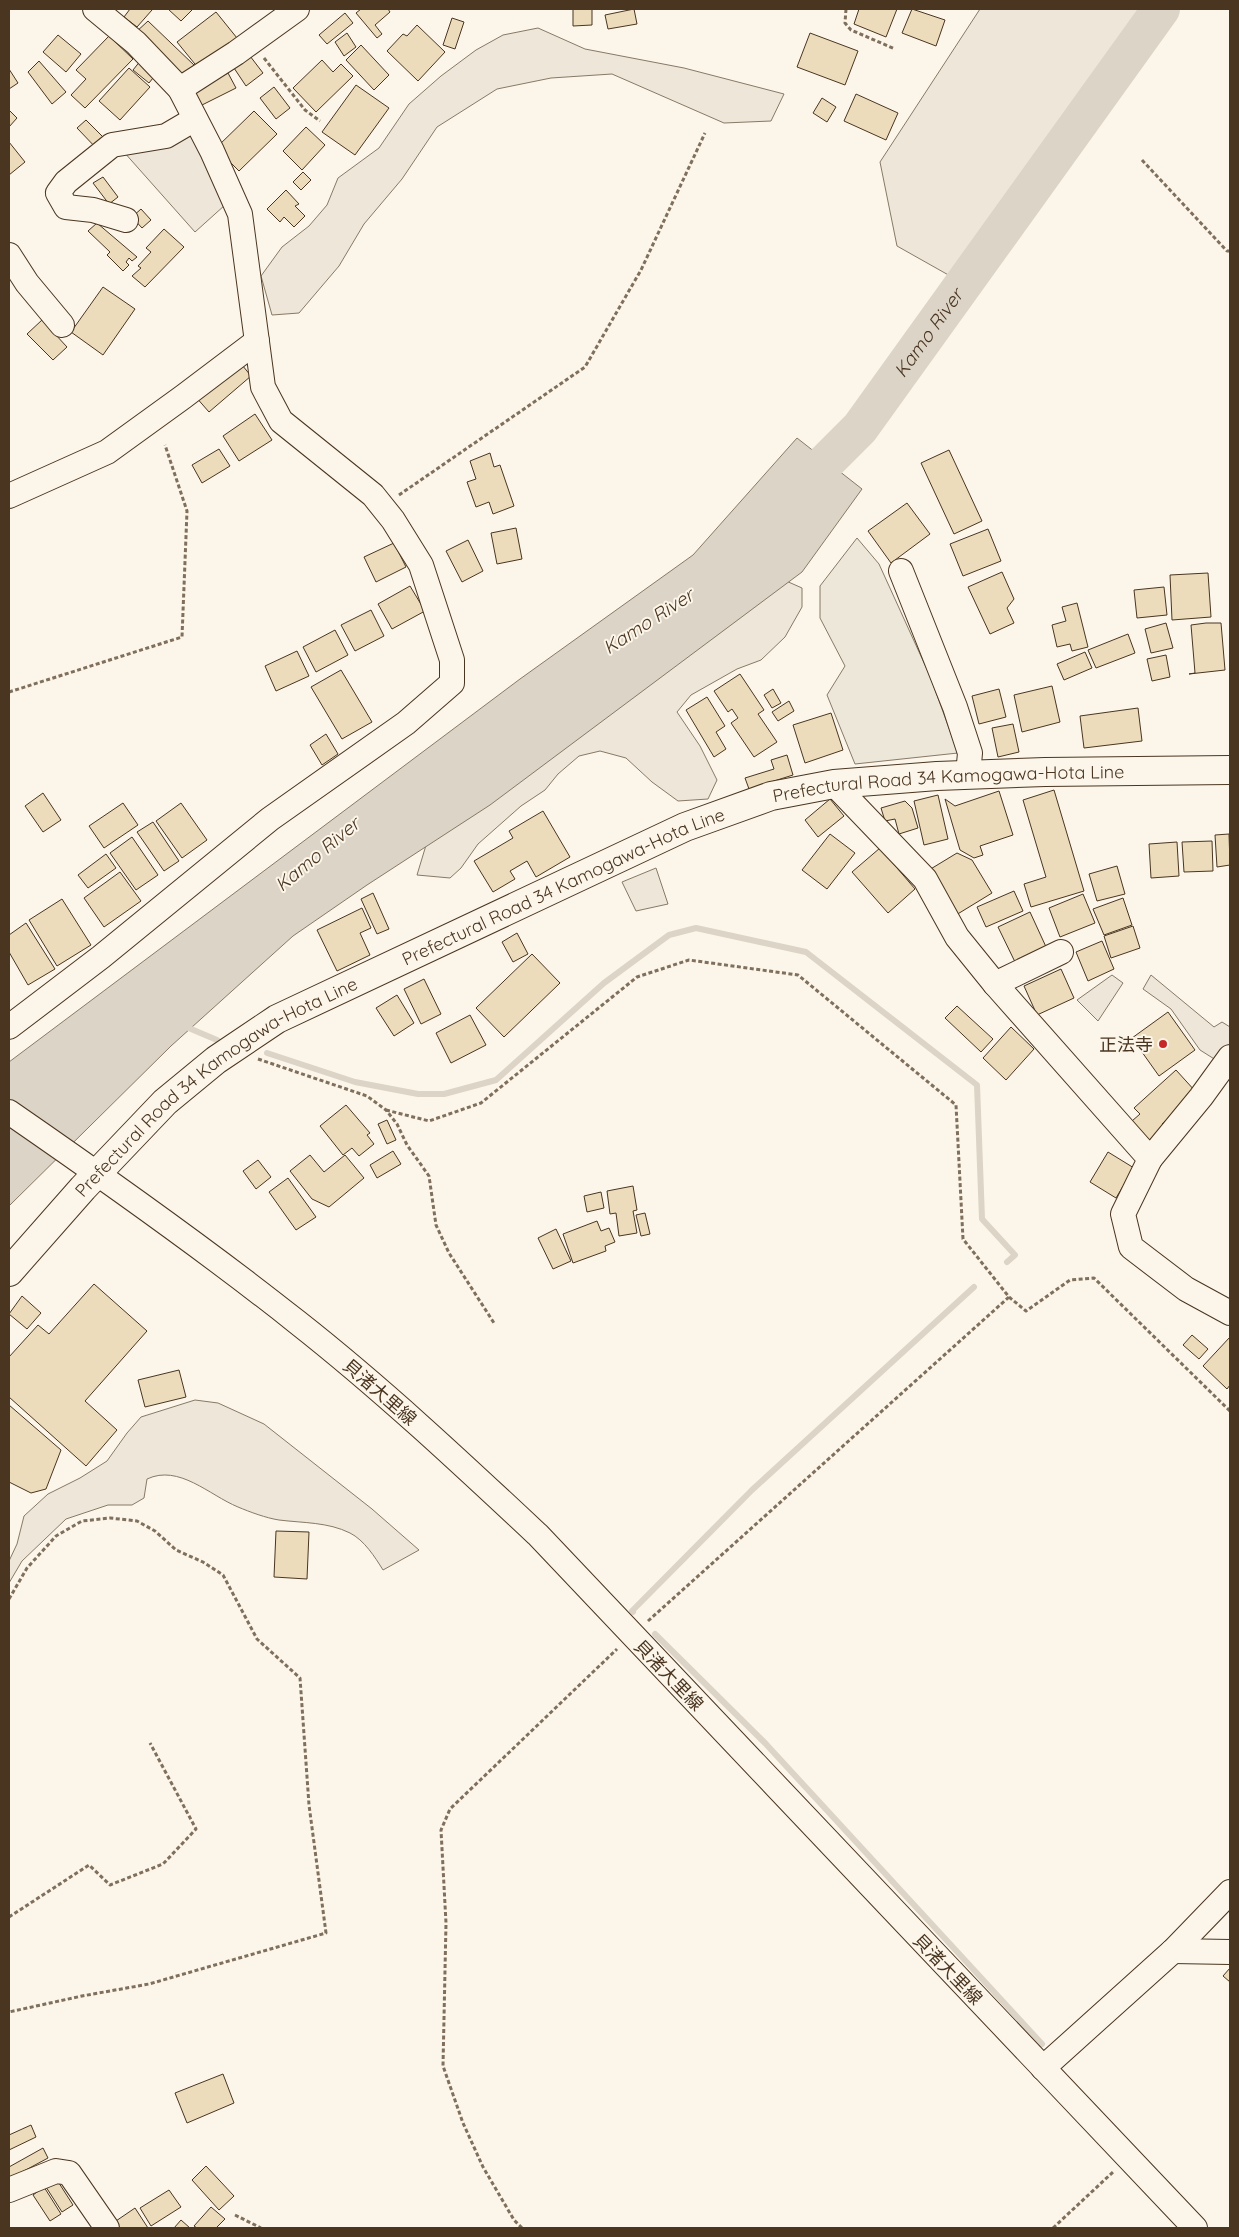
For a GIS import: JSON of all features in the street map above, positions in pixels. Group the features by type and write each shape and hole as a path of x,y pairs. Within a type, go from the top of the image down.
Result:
{"main road":[{"name":"Prefectural Road 34 Kamogawa-Hota Line","path":"9,1272 96,1174 172,1096 237,1045 286,1015 685,827 771,796 834,784 937,776 1045,772 1230,770"}],"street":[{"path":"9,1027 101,957 270,819 406,723 452,683 452,660 421,565 373,495 281,421 263,387 240,214 212,151 180,89 136,43 95,9"},
{"path":"180,89 297,9"},
{"path":"126,220 93,210 66,207 58,193 66,182 112,145 166,136 195,119"},
{"path":"9,255 27,282 62,326"},
{"path":"9,496 107,452 184,397 257,340"},
{"path":"901,571 955,707 970,753 968,776"},
{"path":"834,784 924,879 957,937 995,984 1150,1159"},
{"path":"995,984 1061,952"},
{"path":"1230,1057 1196,1103 1150,1159 1123,1214 1131,1246 1186,1290 1230,1313"},
{"name":"貝渚大里線","path":"9,1112 233,1272 298,1322 538,1535 1195,2228"},
{"path":"1043,2068 1173,1951 1230,1892"},
{"path":"1173,1951 1230,1952"},
{"path":"9,2190 56,2171 69,2173 107,2228"}],"path":[{"path":"846,9 845,23 851,30 895,49"},
{"path":"251,42 306,110 320,121"},
{"path":"382,506 585,368 641,270 705,133"},
{"path":"1142,160 1227,251 1230,251"},
{"path":"9,692 182,637 187,512 165,445"},
{"path":"386,1110 429,1121 482,1103 637,977 690,960 798,974 956,1105 963,1239 1008,1297 1026,1311 1070,1280 1094,1278 1230,1411"},
{"path":"237,1045 262,1062 367,1096 386,1110 398,1124 407,1145 429,1176 436,1225 449,1253 494,1322"},
{"path":"522,2228 514,2220 483,2167 463,2123 443,2066 446,1923 441,1830 450,1809 632,1636 1008,1297"},
{"path":"9,1599 27,1568 56,1536 82,1521 110,1518 137,1521 155,1531 176,1550 202,1562 223,1575 257,1639 300,1678 309,1805 326,1933 149,1984 9,2012"},
{"path":"9,1916 89,1865 110,1885 163,1864 196,1829 150,1743"},
{"path":"1053,2228 1128,2158"},
{"path":"235,2215 262,2228"}],"shaded area":[{"path":"980,9 1151,9 1090,87 952,277 897,246 880,162"},
{"path":"538,28 585,49 684,68 784,94 771,121 724,123 612,74 551,78 497,89 437,127 402,179 364,224 339,266 299,313 272,315 261,276 282,247 309,226 327,205 338,178 379,148 409,104 441,76 476,50 503,35"},
{"path":"192,132 225,205 195,232 123,151"},
{"path":"857,538 879,564 930,676 958,753 855,764 827,695 845,666 820,618 820,586"},
{"path":"759,569 802,588 802,607 785,637 761,660 737,669 691,695 677,712 700,746 717,780 708,799 678,801 652,782 626,758 600,751 579,756 558,774 545,790 521,806 478,844 461,868 450,878 417,875 430,832"},
{"path":"656,868 668,904 636,911 622,882"},
{"path":"1112,975 1123,983 1098,1021 1077,1000"},
{"path":"1151,975 1214,1027 1222,1022 1230,1027 1230,1048 1219,1062 1200,1050 1171,1009 1143,989"},
{"path":"195,1400 218,1403 264,1424 372,1509 419,1550 383,1570 364,1544 355,1536 342,1529 263,1516 227,1502 182,1478 171,1475 159,1475 147,1479 144,1498 132,1505 108,1505 66,1519 22,1561 9,1583 9,1561 17,1544 24,1516 48,1494 80,1478 107,1461 141,1417"}],"water":[{"path":"797,438 862,489 802,572 490,805 293,936 171,1046 9,1206 9,1062 520,679 693,555"}],"building":[{"path":"130,9 152,10 137,27 124,17"},
{"path":"168,9 190,9 192,10 181,21"},
{"path":"361,9 388,9 390,12 375,25 382,34 377,38 356,13"},
{"path":"573,9 592,9 592,25 573,26"},
{"path":"634,9 637,24 608,29 605,15"},
{"path":"859,9 897,9 886,37 854,24"},
{"path":"912,9 945,20 936,46 902,33"},
{"path":"216,12 237,38 199,69 177,42"},
{"path":"345,13 353,23 327,44 319,35"},
{"path":"452,18 464,22 455,49 443,45"},
{"path":"148,21 195,66 184,78 135,33"},
{"path":"417,25 445,52 418,81 387,51 403,34 407,36"},
{"path":"347,33 356,47 344,56 335,42"},
{"path":"810,33 858,51 845,85 797,67"},
{"path":"58,35 81,54 66,72 43,52"},
{"path":"109,36 133,59 85,108 71,95 86,79 76,70"},
{"path":"361,45 389,75 374,90 346,60"},
{"path":"250,56 263,73 246,86 234,68"},
{"path":"141,60 157,73 149,83 133,70"},
{"path":"322,60 333,72 341,64 353,76 316,112 293,88"},
{"path":"39,61 66,92 52,104 28,72"},
{"path":"129,68 150,87 120,120 99,101"},
{"path":"9,69 18,83 9,89"},
{"path":"228,73 236,88 198,107 191,92"},
{"path":"356,85 389,108 355,155 322,132"},
{"path":"274,87 290,108 276,119 260,98"},
{"path":"856,94 898,113 886,140 844,121"},
{"path":"822,98 836,107 827,122 813,113"},
{"path":"9,110 17,118 9,127"},
{"path":"254,111 277,134 239,171 216,148"},
{"path":"86,120 108,142 99,151 77,128"},
{"path":"306,127 325,145 302,170 283,151"},
{"path":"9,142 25,162 9,175"},
{"path":"303,172 311,180 301,190 293,182"},
{"path":"103,177 118,197 109,204 93,183"},
{"path":"286,190 299,204 295,206 305,216 294,227 284,217 280,222 267,209"},
{"path":"141,209 151,220 142,228 132,217"},
{"path":"97,223 137,257 132,261 129,258 126,262 129,265 123,271 107,255 110,252 88,231"},
{"path":"164,229 184,247 145,287 132,276 141,268 138,266 151,252 146,248"},
{"path":"103,287 135,309 103,355 71,332"},
{"path":"42,320 67,347 53,360 27,334"},
{"path":"238,360 251,376 209,412 195,396"},
{"path":"255,414 272,440 239,461 223,436"},
{"path":"219,449 230,466 202,483 192,465"},
{"path":"949,450 982,521 954,534 921,463"},
{"path":"490,453 494,467 500,465 514,506 493,514 489,502 476,507 467,482 476,479 470,461"},
{"path":"907,503 930,534 891,563 868,531"},
{"path":"516,528 522,559 497,564 491,533"},
{"path":"988,529 1001,561 963,576 950,544"},
{"path":"468,540 483,571 462,582 446,551"},
{"path":"394,543 406,567 376,582 364,557"},
{"path":"1002,572 1014,599 1007,608 1014,623 990,634 968,587"},
{"path":"1208,573 1211,617 1172,620 1170,575"},
{"path":"410,586 425,611 392,629 378,604"},
{"path":"1164,587 1167,615 1137,618 1134,590"},
{"path":"1077,603 1088,647 1072,651 1070,644 1057,647 1052,625 1066,621 1062,607"},
{"path":"371,610 384,636 355,651 341,625"},
{"path":"1166,623 1173,648 1151,653 1145,629"},
{"path":"1221,623 1225,670 1189,674 1195,673 1191,625"},
{"path":"335,630 348,655 316,672 303,647"},
{"path":"1128,634 1135,653 1096,668 1088,650"},
{"path":"297,651 309,676 276,691 265,666"},
{"path":"1085,652 1092,668 1064,680 1057,664"},
{"path":"1166,655 1170,677 1152,681 1147,659"},
{"path":"341,670 372,722 342,739 311,687"},
{"path":"740,674 764,710 758,714 777,742 754,757 731,723 738,718 732,709 728,712 714,691"},
{"path":"1052,686 1060,722 1022,732 1014,695"},
{"path":"773,689 781,703 772,708 764,695"},
{"path":"999,689 1006,717 979,724 972,696"},
{"path":"707,697 725,726 716,732 726,749 714,757 686,710"},
{"path":"789,701 794,711 778,721 772,712"},
{"path":"1138,708 1142,741 1084,748 1080,716"},
{"path":"831,713 843,750 805,763 793,725"},
{"path":"1013,724 1019,752 998,757 992,728"},
{"path":"326,734 338,754 322,765 310,745"},
{"path":"787,755 793,775 749,789 745,778 774,769 771,760"},
{"path":"1054,790 1084,891 1031,907 1024,884 1046,877 1023,800"},
{"path":"999,791 1013,835 980,846 983,855 974,858 960,850 945,799 955,806"},
{"path":"43,793 61,820 43,832 25,806"},
{"path":"938,795 948,839 924,845 914,801"},
{"path":"830,799 844,816 818,837 805,820"},
{"path":"905,801 912,808 918,828 899,834 895,819 885,821 881,808"},
{"path":"123,803 138,825 104,848 89,826"},
{"path":"181,803 207,840 182,858 156,821"},
{"path":"543,811 570,857 536,877 527,861 510,871 515,879 493,892 474,861 513,838 509,831"},
{"path":"153,822 179,861 164,871 137,832"},
{"path":"830,834 855,853 827,889 802,870"},
{"path":"1229,834 1230,865 1217,867 1215,835"},
{"path":"132,837 158,875 136,890 110,853"},
{"path":"1212,841 1213,871 1184,872 1182,842"},
{"path":"1177,842 1179,876 1151,878 1149,844"},
{"path":"880,848 915,889 888,913 852,872"},
{"path":"957,853 972,860 992,893 956,915 929,870"},
{"path":"106,854 116,868 88,888 78,875"},
{"path":"1117,866 1125,894 1097,901 1089,874"},
{"path":"120,872 141,901 104,927 84,898"},
{"path":"1014,891 1023,911 986,927 977,907"},
{"path":"373,893 389,929 377,934 361,899"},
{"path":"1083,894 1095,923 1060,937 1049,908"},
{"path":"1123,898 1132,925 1104,935 1093,909"},
{"path":"62,899 91,945 57,966 29,920"},
{"path":"362,908 371,928 360,933 370,955 337,971 317,930"},
{"path":"1030,912 1047,949 1016,964 998,927"},
{"path":"26,923 55,969 28,985 9,952 9,935"},
{"path":"1133,926 1140,948 1111,958 1104,936"},
{"path":"517,933 528,954 513,962 502,942"},
{"path":"1102,941 1114,969 1088,981 1076,952"},
{"path":"532,954 560,983 504,1037 476,1008"},
{"path":"1061,969 1074,998 1037,1015 1024,986"},
{"path":"424,979 441,1014 421,1024 404,989"},
{"path":"397,995 414,1023 394,1036 376,1008"},
{"path":"957,1006 993,1039 981,1052 945,1018"},
{"name":"正法寺","path":"1168,1012 1195,1050 1159,1076 1132,1038"},
{"path":"470,1015 486,1045 451,1063 436,1033"},
{"path":"1011,1027 1034,1049 1006,1080 983,1058"},
{"path":"1176,1070 1196,1092 1162,1124 1169,1131 1154,1145 1132,1121 1140,1114 1134,1108"},
{"path":"346,1105 370,1133 367,1135 374,1144 359,1156 352,1148 343,1155 320,1126"},
{"path":"387,1120 396,1140 387,1144 378,1124"},
{"path":"393,1151 401,1164 377,1178 370,1165"},
{"path":"1108,1152 1134,1168 1116,1198 1090,1182"},
{"path":"310,1155 324,1172 345,1155 364,1178 329,1207 312,1199 290,1171"},
{"path":"258,1160 271,1177 256,1189 243,1171"},
{"path":"288,1178 316,1217 296,1230 269,1192"},
{"path":"633,1186 637,1210 633,1211 637,1233 619,1236 616,1213 610,1214 607,1191"},
{"path":"601,1192 604,1208 587,1212 584,1196"},
{"path":"645,1213 650,1234 641,1236 636,1215"},
{"path":"597,1221 601,1231 609,1228 615,1242 605,1246 606,1251 573,1263 563,1234"},
{"path":"556,1229 571,1261 553,1269 538,1238"},
{"path":"94,1284 147,1331 85,1401 117,1430 86,1466 9,1397 9,1357 38,1325 49,1334"},
{"path":"22,1296 41,1313 27,1329 9,1314"},
{"path":"1192,1335 1208,1349 1199,1359 1183,1345"},
{"path":"1230,1337 1230,1385 1227,1389 1203,1366"},
{"path":"179,1370 186,1397 145,1407 138,1380"},
{"path":"9,1405 61,1450 46,1489 31,1493 9,1482"},
{"path":"276,1531 309,1532 307,1579 274,1577"},
{"path":"1230,1968 1230,1982 1223,1976"},
{"path":"223,2074 234,2103 187,2123 175,2093"},
{"path":"31,2125 36,2137 9,2150 9,2135"},
{"path":"43,2148 48,2158 9,2179 9,2167"},
{"path":"206,2166 234,2196 219,2210 192,2180"},
{"path":"57,2180 73,2205 62,2212 46,2187"},
{"path":"44,2187 61,2214 50,2221 33,2195"},
{"path":"169,2190 181,2207 151,2226 140,2208"},
{"path":"211,2207 225,2219 216,2228 197,2228 194,2226"},
{"path":"135,2208 148,2228 117,2228 113,2223"},
{"path":"181,2220 190,2228 174,2228"}],"waterway":[{"name":"Kamo River","path":"790,498 860,428 1161,9"},
{"path":"267,1053 355,1082 418,1094 444,1094 496,1080 604,983 669,935 696,928 806,952 977,1085 982,1219 1015,1255 1007,1262"},
{"path":"184,1026 217,1040"},
{"path":"633,1612 752,1490 974,1287"},
{"path":"655,1634 765,1743 1042,2044"}],"place":[{"name":"正法寺","path":"1163,1044"}]}
